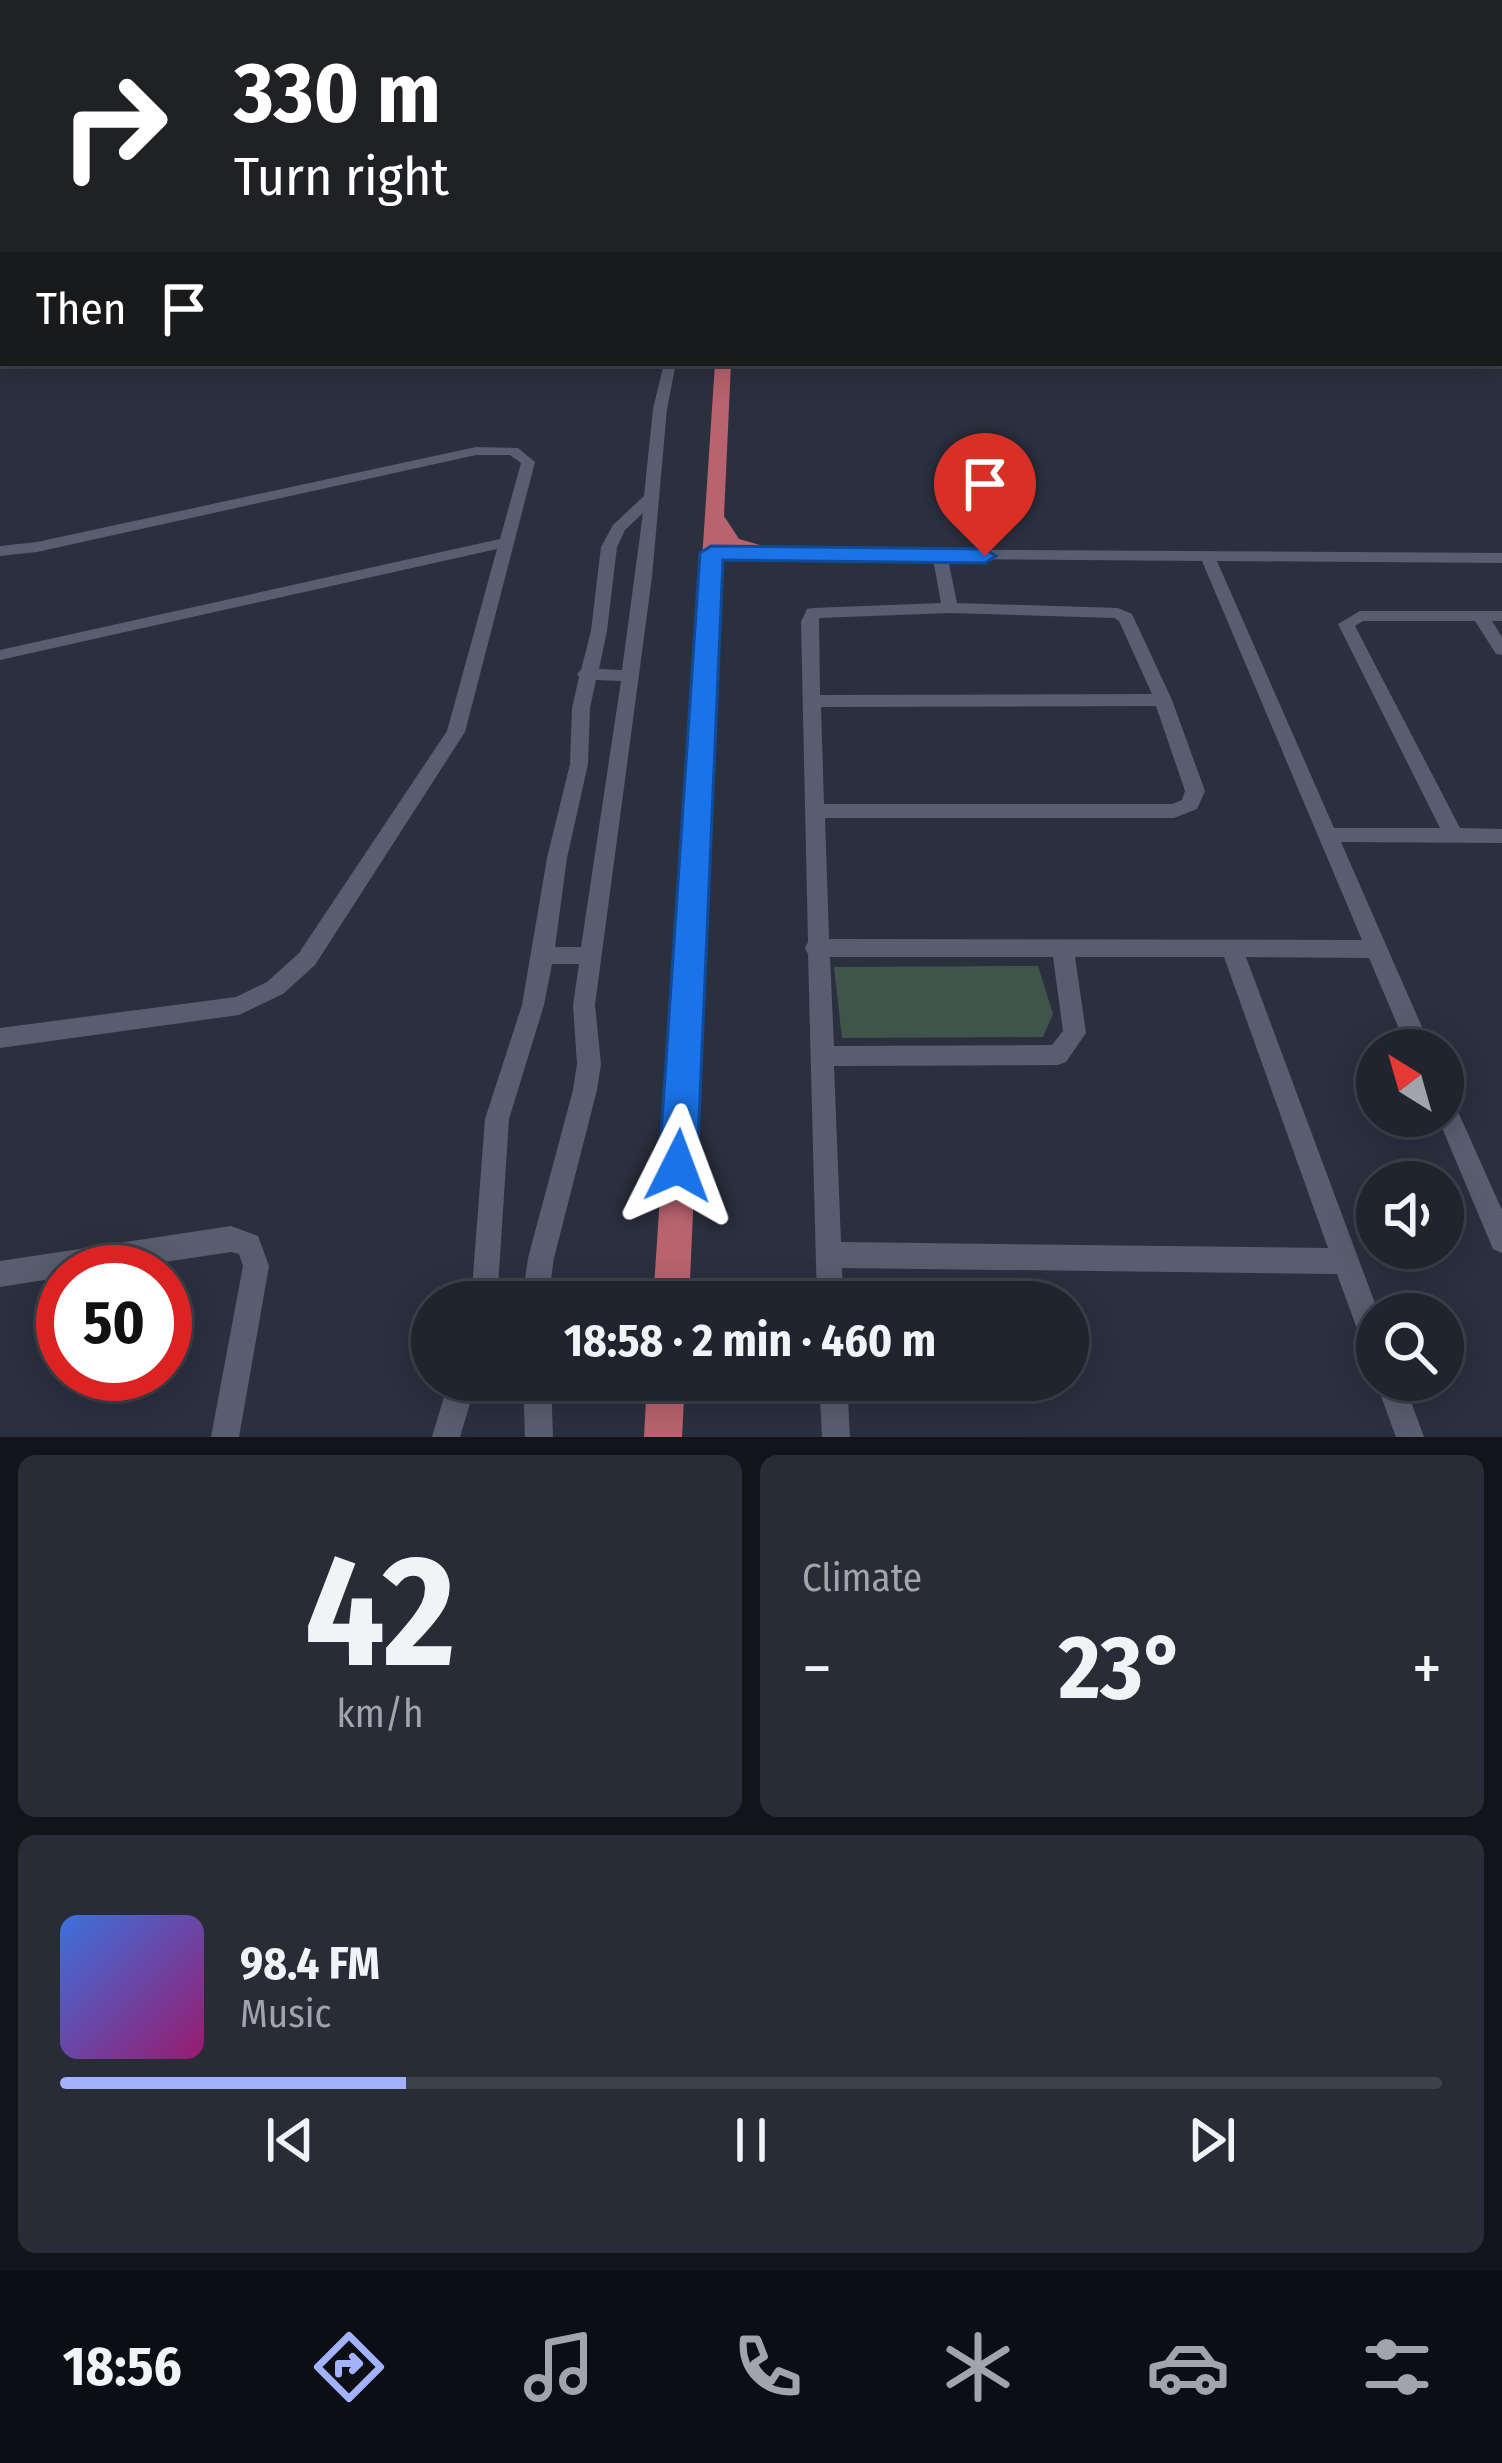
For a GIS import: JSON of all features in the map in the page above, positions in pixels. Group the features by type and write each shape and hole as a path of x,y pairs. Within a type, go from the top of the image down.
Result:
{"main road":[{"path":"671,1281 723,366"},
{"path":"714,515 730,543 770,554"},
{"path":"711,564 770,554"},
{"path":"663,1437 665,1401"}],"street":[{"path":"538,1281 590,1064 583,1018 631,676 660,409 669,366"},
{"path":"0,551 38,547 501,449 524,456 529,469 457,732 307,959 275,988 239,1006 0,1038"},
{"path":"485,1281 497,1119 543,956 556,858 579,764 586,674 599,631 609,547 619,528 652,497"},
{"path":"619,528 649,530"},
{"path":"0,655 507,542"},
{"path":"770,554 1502,558"},
{"path":"940,556 950,608"},
{"path":"1208,557 1411,1029"},
{"path":"813,811 1183,808 1195,791 1163,700 1126,619 1118,613 950,608 812,613 811,701 813,811 816,948 829,1281"},
{"path":"1454,836 1346,624 1360,616 1502,616"},
{"path":"1480,616 1502,650"},
{"path":"586,674 631,676"},
{"path":"811,701 1163,700"},
{"path":"1328,835 1502,836"},
{"path":"816,948 1377,949"},
{"path":"1232,949 1358,1293"},
{"path":"821,1056 1058,1055 1075,1033 1063,950"},
{"path":"543,956 591,955"},
{"path":"1458,1137 1502,1240"},
{"path":"0,1274 231,1239 249,1245 256,1266 225,1437"},
{"path":"828,1255 1347,1262"},
{"path":"446,1437 457,1401"},
{"path":"538,1401 539,1437"},
{"path":"834,1401 836,1437"},
{"path":"1397,1401 1410,1437"}],"green space":[{"path":"1038,966 1053,1014 1043,1037 842,1038 834,967"}],"route":[{"path":"678,1166 711,553 985,556"}]}
